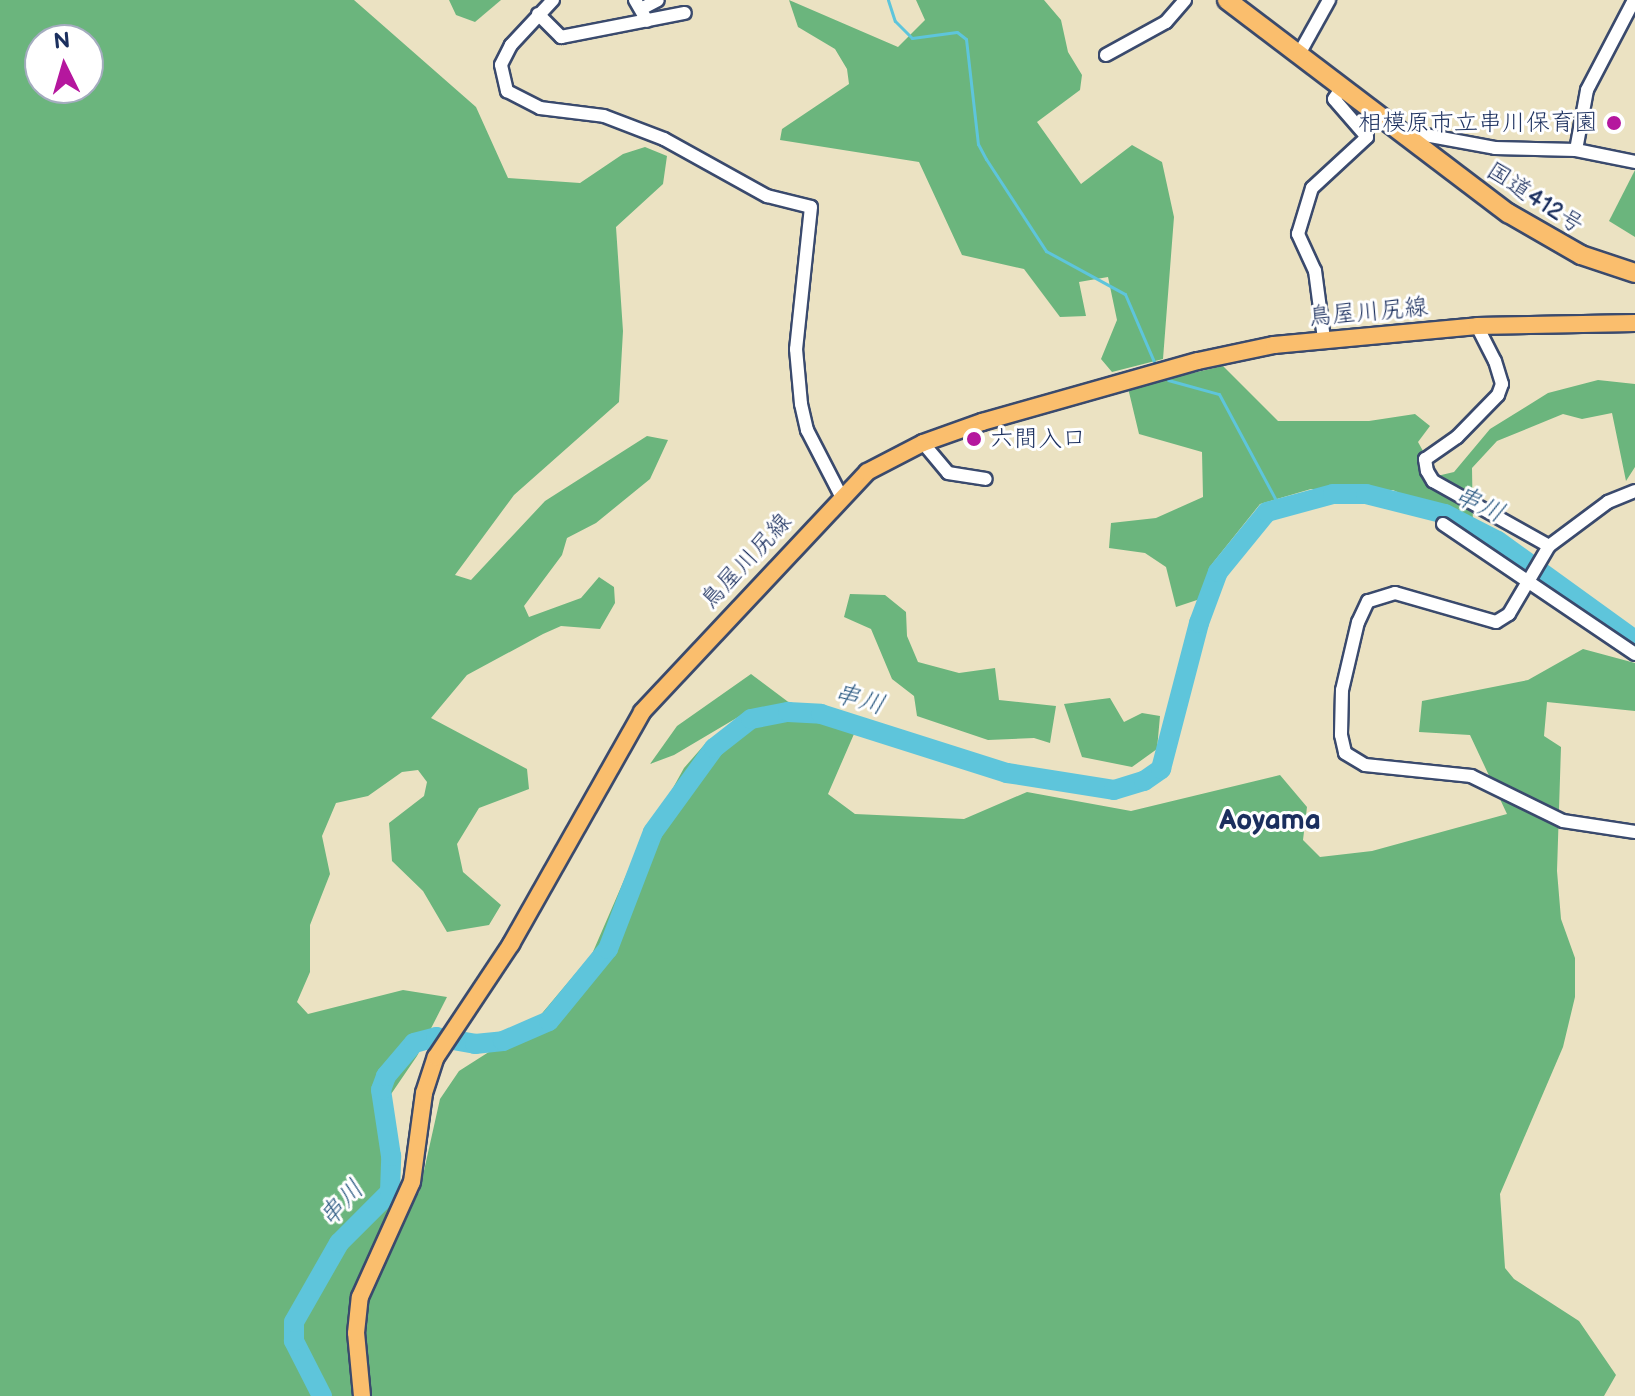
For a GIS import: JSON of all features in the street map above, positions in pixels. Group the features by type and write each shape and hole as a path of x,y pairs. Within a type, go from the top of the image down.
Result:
{"highway":[{"name":"国道412号","path":"1227,0 1411,140 1554,242 1635,273"}],"main road":[{"name":"鳥屋川尻線","path":"362,1396 356,1333 360,1297 412,1182 424,1093 436,1057 539,897 642,712 841,496 867,472 923,443 1074,394 1198,361 1324,339 1477,326 1635,323"}],"street":[{"path":"553,0 538,14 501,65 507,91 540,108 604,116 664,139 767,196 811,207 796,349 801,404 807,430 841,496"},
{"path":"538,14 561,37 641,10 658,0"},
{"path":"1106,55 1166,22 1185,0"},
{"path":"1299,54 1329,0"},
{"path":"1576,150 1587,90 1634,0"},
{"path":"641,10 685,13"},
{"path":"1324,339 1315,271 1298,234 1312,188 1367,137 1334,99 1343,86"},
{"path":"1411,140 1425,135 1495,148 1576,150 1635,162"},
{"path":"1477,326 1495,361 1502,384 1498,395 1457,437 1425,459 1427,471 1433,481 1547,550"},
{"path":"923,443 948,473 986,479"},
{"path":"1635,491 1608,502 1547,550 1509,614 1496,622 1395,593 1368,601 1360,612 1344,682 1341,744 1365,765 1471,776 1563,821 1635,832"},
{"path":"1443,524 1531,578 1635,654"}],"green space":[{"path":"0,0 354,0 476,107 508,178 580,183 623,154 645,147 667,156 663,184 616,227 623,331 619,402 514,495 455,575 471,580 545,501 647,436 668,440 650,479 596,523 567,538 562,555 524,606 529,617 581,598 599,577 614,587 615,603 600,629 561,626 543,634 467,675 431,718 527,769 529,789 479,808 457,844 463,872 501,905 489,925 447,932 423,891 392,861 389,823 424,796 427,782 418,770 402,772 368,796 336,803 322,836 330,874 310,925 310,972 297,1002 308,1014 403,990 447,997 417,1056 385,1103 388,1205 419,1193 440,1099 459,1071 533,1024 592,954 631,864 684,768 705,744 779,718 819,722 854,734 828,794 855,814 964,819 1027,792 1131,811 1280,775 1307,807 1303,840 1320,857 1372,851 1507,814 1470,735 1419,732 1422,701 1528,680 1583,649 1635,663 1635,711 1547,702 1544,736 1561,747 1557,871 1561,919 1575,958 1575,997 1563,1047 1500,1194 1505,1268 1514,1279 1579,1321 1616,1375 1604,1396 0,1396"},
{"path":"449,0 501,0 475,22 456,15"},
{"path":"789,0 898,47 925,20 916,0 1044,0 1061,20 1068,52 1082,75 1080,90 1037,122 1081,184 1132,145 1162,162 1174,217 1163,359 1112,372 1101,359 1117,320 1108,277 1079,282 1086,316 1060,317 1024,269 962,255 919,162 780,140 782,129 849,84 847,69 835,49 798,27"},
{"path":"1635,170 1635,237 1609,221"},
{"path":"1223,366 1278,421 1369,421 1415,414 1430,426 1418,442 1437,476 1454,472 1490,429 1548,393 1598,380 1635,384 1635,467 1626,481 1612,413 1582,419 1563,414 1497,441 1472,468 1473,528 1393,490 1311,489 1260,504 1212,564 1203,598 1176,607 1166,567 1145,553 1109,548 1111,523 1156,518 1203,497 1202,452 1139,434 1128,388"},
{"path":"850,594 885,595 906,612 907,636 918,662 959,673 995,668 999,700 1056,706 1050,743 1034,738 988,740 917,716 914,696 892,679 871,629 844,617"},
{"path":"751,674 791,704 745,713 674,755 650,764 677,726"},
{"path":"1110,698 1124,722 1142,713 1160,716 1157,749 1132,767 1082,757 1064,704"}],"waterway":[{"path":"888,0 895,21 912,38 957,32 966,39 978,144 986,159 1046,251 1125,294 1155,364"},
{"path":"1168,380 1219,394 1279,506"},
{"name":"串川","path":"322,1396 294,1341 294,1322 339,1243 390,1192 391,1156 381,1090 386,1076 414,1043 436,1037 475,1044 503,1041 549,1021 608,949 653,832 714,748 751,719 788,712 821,714 1007,773 1114,790 1144,781 1161,769 1199,623 1218,572 1267,512 1333,494 1366,494 1445,514 1498,541 1635,640"}],"place":[{"name":"相模原市立串川保育園","path":"1614,123"},
{"name":"六間入口","path":"974,439"}],"district":[{"name":"Aoyama","path":"1270,821"}]}
